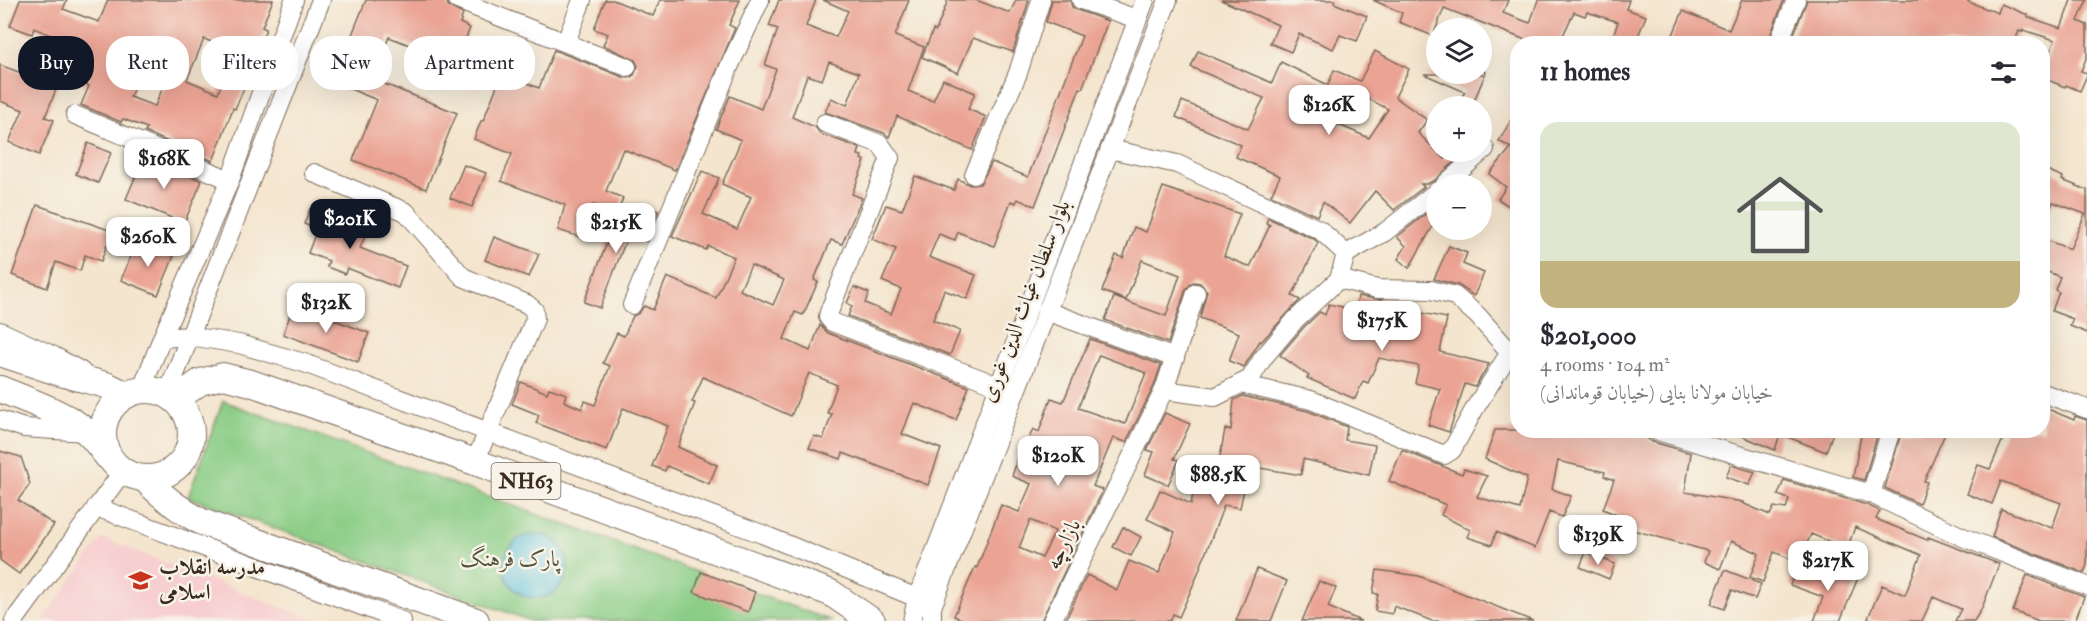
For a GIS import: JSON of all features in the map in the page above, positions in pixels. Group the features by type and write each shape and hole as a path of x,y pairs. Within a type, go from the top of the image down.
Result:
{"highway":[{"path":"0,353 60,373 125,390 158,392 171,398 183,410 189,421 191,432 190,445 185,456 173,470 156,477 125,469 104,445 102,434 104,422 109,411 125,390"},
{"name":"NH63","path":"171,398 200,382 223,376 251,383 475,462 831,593 872,621"},
{"path":"0,389 47,408 88,432 125,469 179,510 201,522 476,621"}],"street":[{"path":"0,331 125,390 162,338 230,180 294,0"},
{"path":"171,398 190,336 321,0"},
{"path":"457,0 627,67"},
{"path":"566,42 582,0"},
{"path":"632,305 730,65 760,0"},
{"path":"974,175 1018,73 1041,0"},
{"path":"1082,0 1137,19"},
{"path":"912,621 927,609 999,386 1144,0"},
{"name":"بلوار سلطان غیاث الدین غوری","path":"927,609 1168,0"},
{"path":"1781,36 1796,0"},
{"path":"75,114 230,180"},
{"path":"825,123 880,144 890,158 828,312 831,322 999,386"},
{"path":"1110,149 1178,164 1320,230 1346,254"},
{"path":"1456,174 1470,162"},
{"path":"314,173 406,212 463,277 527,304 534,310 536,319 475,462"},
{"path":"1164,390 1215,397 1250,379 1263,358 1296,319 1339,279 1346,254 1384,232 1426,200"},
{"path":"1339,279 1377,289 1431,290 1455,296 1477,315 1510,351"},
{"name":"بازارچه","path":"1052,621 1164,390 1196,293"},
{"path":"1046,310 1175,358"},
{"path":"162,338 190,336 239,344 304,363 762,534 927,609"},
{"path":"1240,384 1311,400 1443,455 1452,450 1475,408 1510,360"},
{"path":"2050,396 2087,409"},
{"path":"0,420 24,428 88,432"},
{"path":"1681,438 1871,494 1965,538 2087,586"},
{"path":"1871,494 1888,438"},
{"path":"14,621 125,469"},
{"path":"96,507 402,621"}],"shaded area":[{"name":"مدرسه انقلاب اسلامی","path":"102,538 317,621 42,621"}],"green space":[{"name":"پارک فرهنگ","path":"223,401 832,621 531,621 188,497"}],"water":[{"path":"536,534 554,540 562,548 568,566 562,584 554,592 536,598 518,592 510,584 504,566 510,548 518,540"}],"building":[{"path":"20,0 67,0 63,9 99,22 108,0 273,0 262,27 266,29 263,36 201,36 201,46 189,75 189,36 106,36 106,90 133,90 130,97 155,106 162,90 189,90 189,81 201,86 201,90 218,93 219,90 243,90 235,109 233,108 213,161 145,132 147,128 123,119 121,122 81,105 87,90 94,90 94,36 53,36 34,28 32,34 10,26"},
{"path":"366,0 446,0 449,7 463,14 460,23 470,28 467,36 404,36 404,43 392,38 392,36 352,36"},
{"path":"605,0 613,0 653,16 660,0 740,0 729,25 735,28 675,170 623,149 606,191 623,198 617,214 593,205 583,238 558,230 565,205 501,181 512,154 474,139 495,90 535,90 535,86 539,88 554,50 623,77 629,78 634,75 638,66 635,60 603,45 608,34 594,29"},
{"path":"779,0 816,0 806,26 836,37 848,11 823,0 909,0 895,36 924,47 908,91 933,101 943,79 975,93 968,109 986,117 972,150 897,116 889,137 884,133 825,112 831,98 847,105 859,73 829,62 822,80 807,75 792,117 815,127 821,134 860,148 858,155 862,156 861,159 865,161 852,194 862,198 842,244 831,240 814,280 818,282 803,315 795,312 784,339 810,351 820,325 828,333 969,387 956,420 914,403 902,434 941,449 928,485 843,453 841,459 809,448 814,436 823,439 832,414 827,413 837,385 809,373 791,416 703,377 692,402 695,403 678,447 717,465 709,484 667,466 665,471 652,466 668,426 623,408 607,450 536,423 539,415 512,404 521,382 547,393 549,388 566,394 564,401 582,409 585,401 595,405 610,366 603,363 617,333 624,336 633,316 639,313 644,306 653,310 667,277 716,298 734,257 708,246 706,250 672,236 702,171 719,178 703,214 737,229 751,197 722,184 741,140 716,129 730,96 761,109 776,69 765,65 778,29 769,26","holes":["751,265 784,280 773,305 740,290"]},
{"path":"948,0 976,0 1010,13 1016,0 1029,0 1013,52 973,38 958,73 922,57 933,30 936,31"},
{"path":"1052,0 1070,0 1072,7 1077,10 1108,21 1035,206 1017,199 1016,203 1011,201 994,246 958,232 955,240 939,234 929,257 976,275 967,299 944,290 933,320 960,331 950,355 848,316 852,306 847,303 854,287 869,293 865,303 891,314 901,289 882,281 896,249 872,239 886,205 902,210 915,176 954,190 958,179 970,185 980,184 992,162 1028,177 1082,36 1046,22"},
{"path":"1221,0 1335,0 1334,3 1367,16 1357,41 1340,35 1333,49 1299,34 1291,52 1270,43 1278,25"},
{"path":"1373,0 1508,0 1503,13 1530,23 1538,0 1629,0 1626,9 1646,16 1638,36 1613,36 1618,22 1587,12 1585,16 1574,12 1563,36 1516,36 1492,27 1492,18 1470,18 1444,8 1440,18 1426,18 1426,33 1399,22 1402,13"},
{"path":"1742,0 1784,0 1770,36 1672,36 1683,11 1729,30"},
{"path":"1807,0 1964,0 1998,13 2001,4 2028,15 2028,17 2061,28 2071,0 2087,0 2078,21 2087,25 2087,56 2081,71 2087,75 2080,91 2050,81 2050,52 2055,40 2050,38 2050,36 2023,30 2019,31 2017,36 1793,36"},
{"path":"1198,51 1272,83 1281,62 1328,85 1334,70 1360,81 1375,51 1409,69 1395,97 1426,119 1418,133 1426,141 1426,162 1454,162 1441,174 1426,174 1426,184 1421,184 1424,187 1394,210 1375,191 1350,223 1323,202 1317,216 1271,195 1280,176 1236,157 1241,145 1176,117 1182,101 1248,129 1264,98 1191,67","holes":["1355,92 1388,109 1369,138 1339,125"]},
{"path":"0,65 18,72 18,90 56,90 45,117 54,120 39,155 9,142 23,110 0,101"},
{"path":"1447,84 1481,84 1476,96 1462,96 1465,92"},
{"path":"392,87 457,113 426,189 353,160 377,100 353,90 392,90"},
{"path":"1510,122 1510,147 1499,141"},
{"path":"88,143 111,153 98,183 76,174"},
{"path":"1510,149 1510,207 1498,199 1506,187 1492,174 1489,174"},
{"path":"144,156 202,181 184,223 126,199"},
{"path":"464,165 486,173 472,207 450,198"},
{"path":"2050,171 2063,177 2062,180 2087,190 2087,333 2070,326 2073,319 2052,311 2059,292 2055,290 2060,277 2050,273 2050,242 2070,249 2085,214 2053,202 2050,209"},
{"path":"1163,187 1240,214 1224,256 1250,267 1270,225 1266,223 1268,218 1318,243 1292,296 1300,300 1260,341 1244,367 1229,361 1239,333 1200,318 1207,291 1200,283 1193,282 1186,289 1168,343 1105,320 1114,297 1166,316 1180,275 1142,260 1126,300 1102,291 1116,255 1123,258 1134,227 1146,232"},
{"path":"37,205 112,231 101,261 85,255 80,271 56,262 47,288 12,275"},
{"path":"310,209 367,231 360,248 406,266 398,288 347,268 345,274 327,267 329,261 308,253 317,229 304,224"},
{"path":"655,210 658,211 646,241 628,235 600,308 584,302 619,212 649,224"},
{"path":"1426,214 1426,238 1409,268 1398,259 1406,246 1397,237"},
{"path":"494,237 539,254 529,277 485,260"},
{"path":"137,241 174,256 158,295 121,280"},
{"path":"1449,246 1467,253 1463,264 1484,273 1474,296 1458,285 1434,279"},
{"path":"1358,296 1382,300 1381,305 1447,318 1440,352 1489,364 1475,387 1465,384 1449,432 1428,425 1440,389 1415,383 1419,366 1379,358 1368,383 1363,381 1355,399 1307,378 1309,376 1280,355 1320,312 1325,315 1329,304 1356,310"},
{"path":"294,305 369,333 358,362 283,334"},
{"path":"1090,339 1161,365 1154,386 1126,442 1113,438 1093,486 1103,490 1041,621 966,621 954,616 975,567 977,568 1001,505 1019,512 1031,484 1012,476 1022,446 1025,448 1033,429 1039,432 1051,398 1063,402","holes":["1099,355 1146,373 1125,424 1078,408","1030,520 1055,531 1042,558 1019,548"]},
{"path":"1242,396 1308,411 1347,427 1345,440 1375,445 1369,475 1303,459 1301,475 1249,466 1240,508 1224,505 1179,617 1173,614 1170,621 1065,621 1087,575 1117,590 1129,561 1159,573 1175,532 1147,519 1160,490 1191,504 1199,464 1218,468 1225,429 1231,430 1234,400"},
{"path":"2050,410 2074,420 2075,416 2087,420 2087,565 2084,573 1992,537 2001,509 2052,528 2061,503 2001,481 1992,504 1967,494 1978,465 1990,469 2004,438 2050,438"},
{"path":"1165,413 1190,424 1174,459 1179,460 1168,485 1145,475 1154,452 1147,450"},
{"path":"1495,430 1510,430 1510,438 1647,438 1650,441 1691,453 1685,492 1743,502 1770,515 1774,507 1786,509 1789,499 1778,495 1784,480 1867,505 1880,511 1876,519 1927,540 1928,537 1999,564 1982,608 1974,621 1955,621 1961,609 1933,597 1922,621 1875,621 1868,618 1882,585 1905,595 1921,555 1855,527 1847,549 1811,534 1799,562 1774,552 1763,582 1750,577 1759,554 1731,541 1720,569 1704,562 1708,551 1633,530 1617,522 1619,516 1603,509 1614,480 1604,476 1605,472 1558,461 1552,489 1571,496 1562,517 1549,512 1535,548 1496,532 1492,545 1467,537 1470,530 1441,515 1446,505 1389,481 1402,450 1462,474 1464,469 1487,476 1477,497 1520,509 1527,478 1485,459"},
{"path":"1747,438 1779,438 1775,450"},
{"path":"1790,438 1831,438 1826,452"},
{"path":"1860,438 1877,438 1864,480 1853,477"},
{"path":"1900,438 1943,438 1924,481 1927,482 1919,504 1885,488"},
{"path":"0,451 21,457 30,484 18,500 54,525 19,574 0,560"},
{"path":"1731,465 1755,472 1749,485 1726,477"},
{"path":"1123,527 1141,537 1131,556 1113,547"},
{"path":"1586,552 1615,564 1609,579 1580,567"},
{"path":"1797,568 1823,579 1824,576 1829,578 1833,568 1858,578 1840,621 1814,621 1823,597 1790,585"},
{"path":"1257,569 1287,581 1271,621 1236,621"},
{"path":"1377,570 1419,576 1533,621 1432,621 1394,606 1392,614 1375,611 1378,594 1373,593"},
{"path":"1725,570 1761,584 1755,599 1732,590 1724,609 1711,604"},
{"path":"701,572 755,592 748,612 694,592"},
{"path":"2027,575 2084,597 2075,621 2039,621 2013,611"},
{"path":"1319,581 1336,588 1328,607 1361,621 1302,621"}],"place":[{"name":"مدرسه انقلاب اسلامی","path":"141,580"}]}
